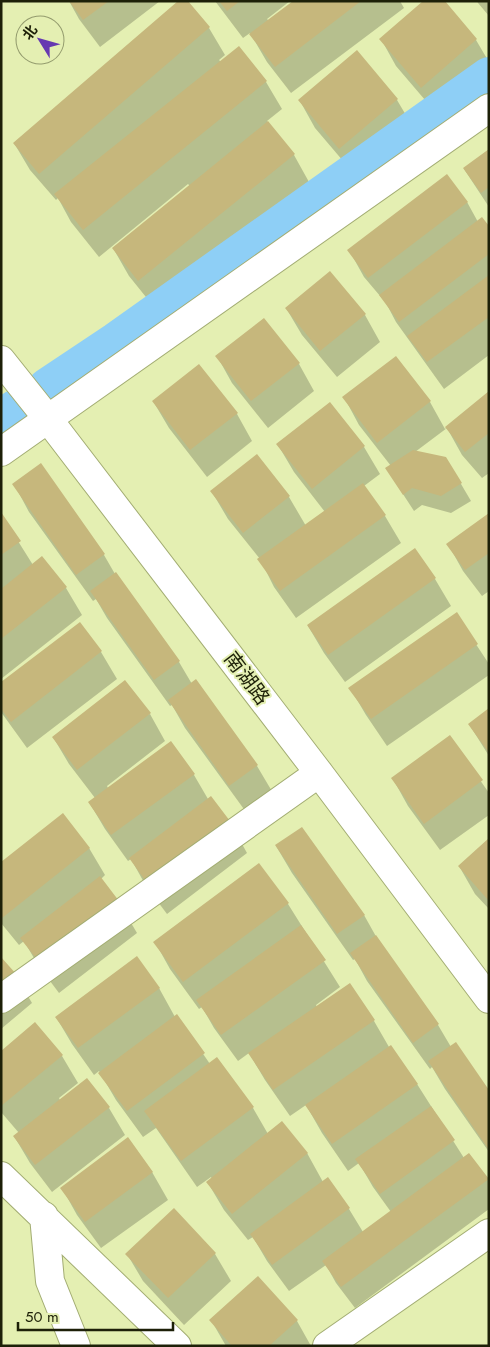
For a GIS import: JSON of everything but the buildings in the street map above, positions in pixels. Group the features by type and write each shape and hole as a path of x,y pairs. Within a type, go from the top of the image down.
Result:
{"street":[{"path":"1,452 489,108"},
{"name":"南湖路","path":"1,360 319,773 489,999"},
{"path":"1,999 319,773"},
{"path":"1,1176 177,1346"},
{"path":"44,1216 50,1281 76,1346"},
{"path":"327,1346 489,1233"}],"waterway":[{"path":"47,387 116,341 489,76"},
{"path":"1,418 16,408"}]}
